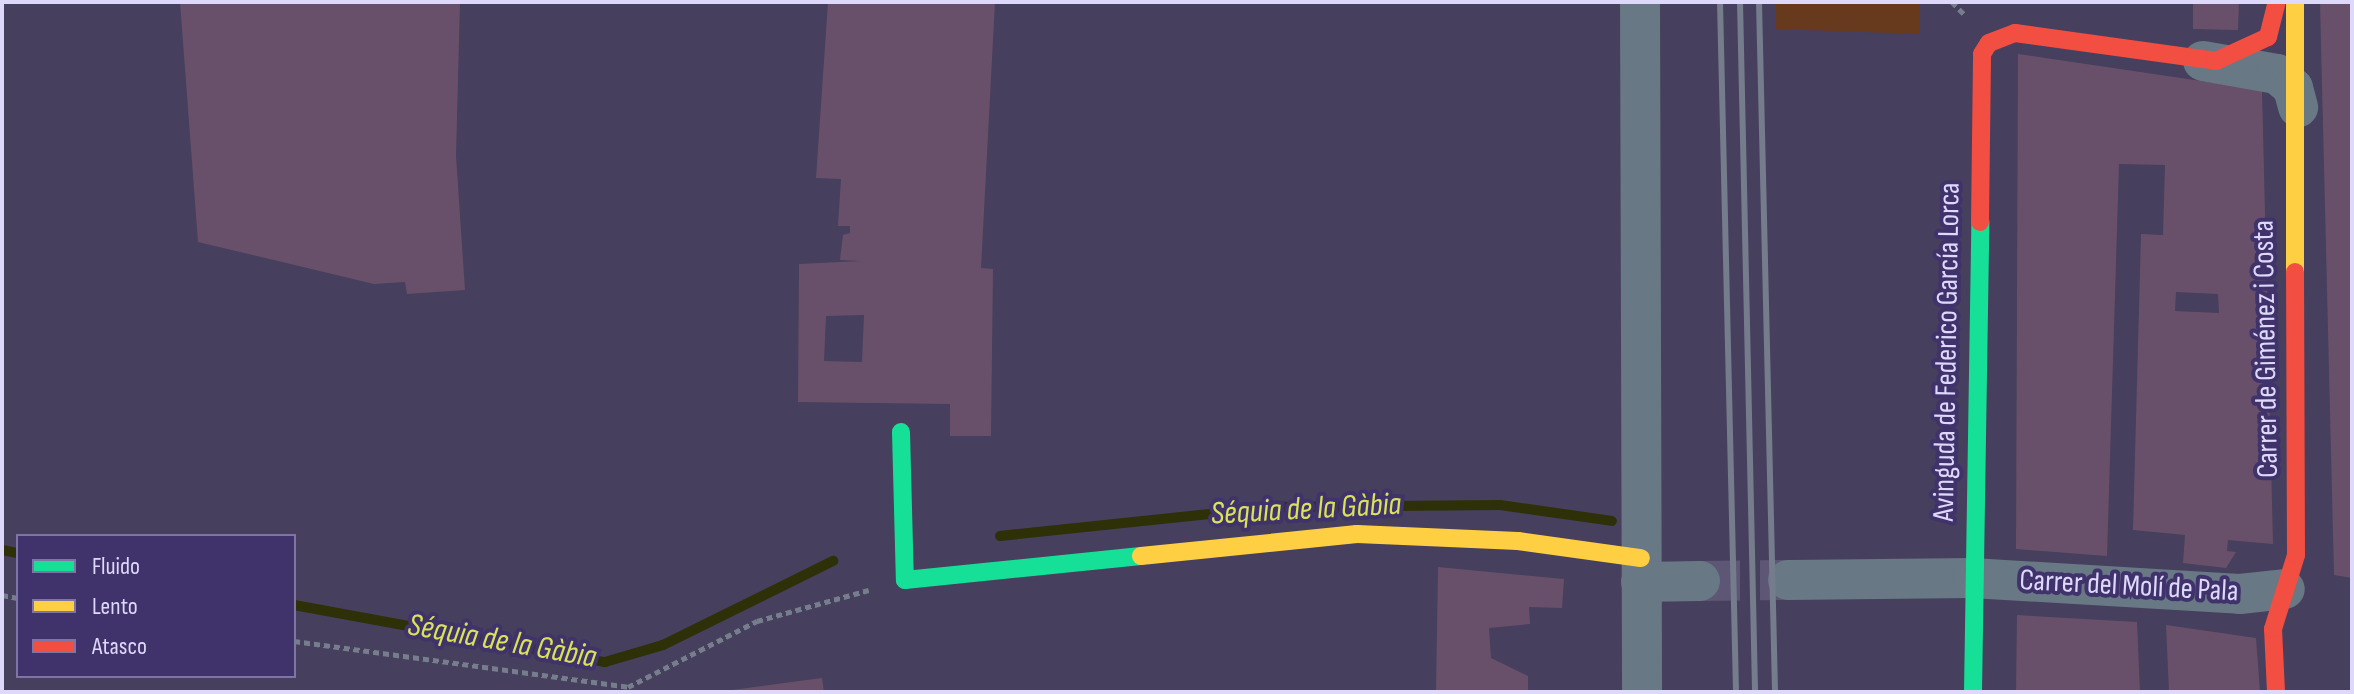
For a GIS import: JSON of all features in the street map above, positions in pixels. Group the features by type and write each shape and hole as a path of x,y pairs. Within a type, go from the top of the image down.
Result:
{"street":[{"path":"1640,2 1642,692"},
{"path":"2203,61 2257,47 2268,37 2277,2"},
{"name":"Carrer de Giménez i Costa","path":"2276,692 2273,629 2296,555 2298,107 2295,2"},
{"name":"Avinguda de Federico García Lorca","path":"1973,692 1979,67 1989,43 2015,33 2203,61"},
{"path":"2203,61 2277,74 2293,88 2298,107"},
{"path":"901,432 905,580 1357,534 1518,541 1700,581"},
{"name":"Carrer del Molí de Pala","path":"1788,580 1972,578 2240,594 2285,589"}],"path":[{"path":"296,641 628,687 757,621 905,580"}],"shaded area":[{"path":"1776,2 1919,2 1920,34 1776,29"}],"building":[{"path":"180,2 460,2 456,156 465,290 407,294 405,282 374,284 198,242"},
{"path":"828,2 995,2 981,268 993,269 991,436 950,436 950,404 798,402 799,264 861,261 840,260 843,235 850,233 850,226 838,226 841,179 816,178","holes":["864,315 862,362 824,361 826,316"]},
{"path":"2193,2 2239,2 2238,30 2193,29"},
{"path":"2320,2 2352,2 2352,578 2334,575"},
{"path":"2018,54 2262,90 2273,544 2228,540 2227,551 2236,552 2226,568 2183,563 2185,535 2133,530 2141,234 2163,235 2165,165 2119,164 2107,556 2016,549","holes":["2176,292 2218,294 2219,313 2175,311"]},
{"path":"1438,567 1564,579 1562,608 1529,607 1530,624 1489,628 1491,658 1528,676 1528,692 1436,692"},
{"path":"2017,615 2137,622 2140,692 2016,692"},
{"path":"2166,625 2256,638 2260,692 2169,692"},
{"path":"822,678 824,692 732,692 732,690"}],"waterway":[{"name":"Séquia de la Gàbia","path":"1000,536 1278,507 1500,505 1612,521"},
{"name":"Séquia de la Gàbia","path":"2,550 16,553"},
{"name":"Séquia de la Gàbia","path":"296,605 605,662 663,645 833,561"}],"tunnel":[{"path":"1700,581 1788,580"}],"railway":[{"path":"1720,2 1736,692"},
{"path":"1740,2 1755,692"},
{"path":"1759,2 1775,692"}],"traffic: fast":[{"path":"1973,692 1980,222"},
{"path":"901,432 905,580 1141,556"}],"traffic: slow":[{"path":"2295,2 2295,272"},
{"path":"1141,556 1357,534 1518,541 1641,558"}],"traffic: jam":[{"path":"1980,222 1982,54 1989,43 2015,33 2216,61 2268,37 2277,2"},
{"path":"2276,692 2273,629 2296,555 2295,272"}]}
